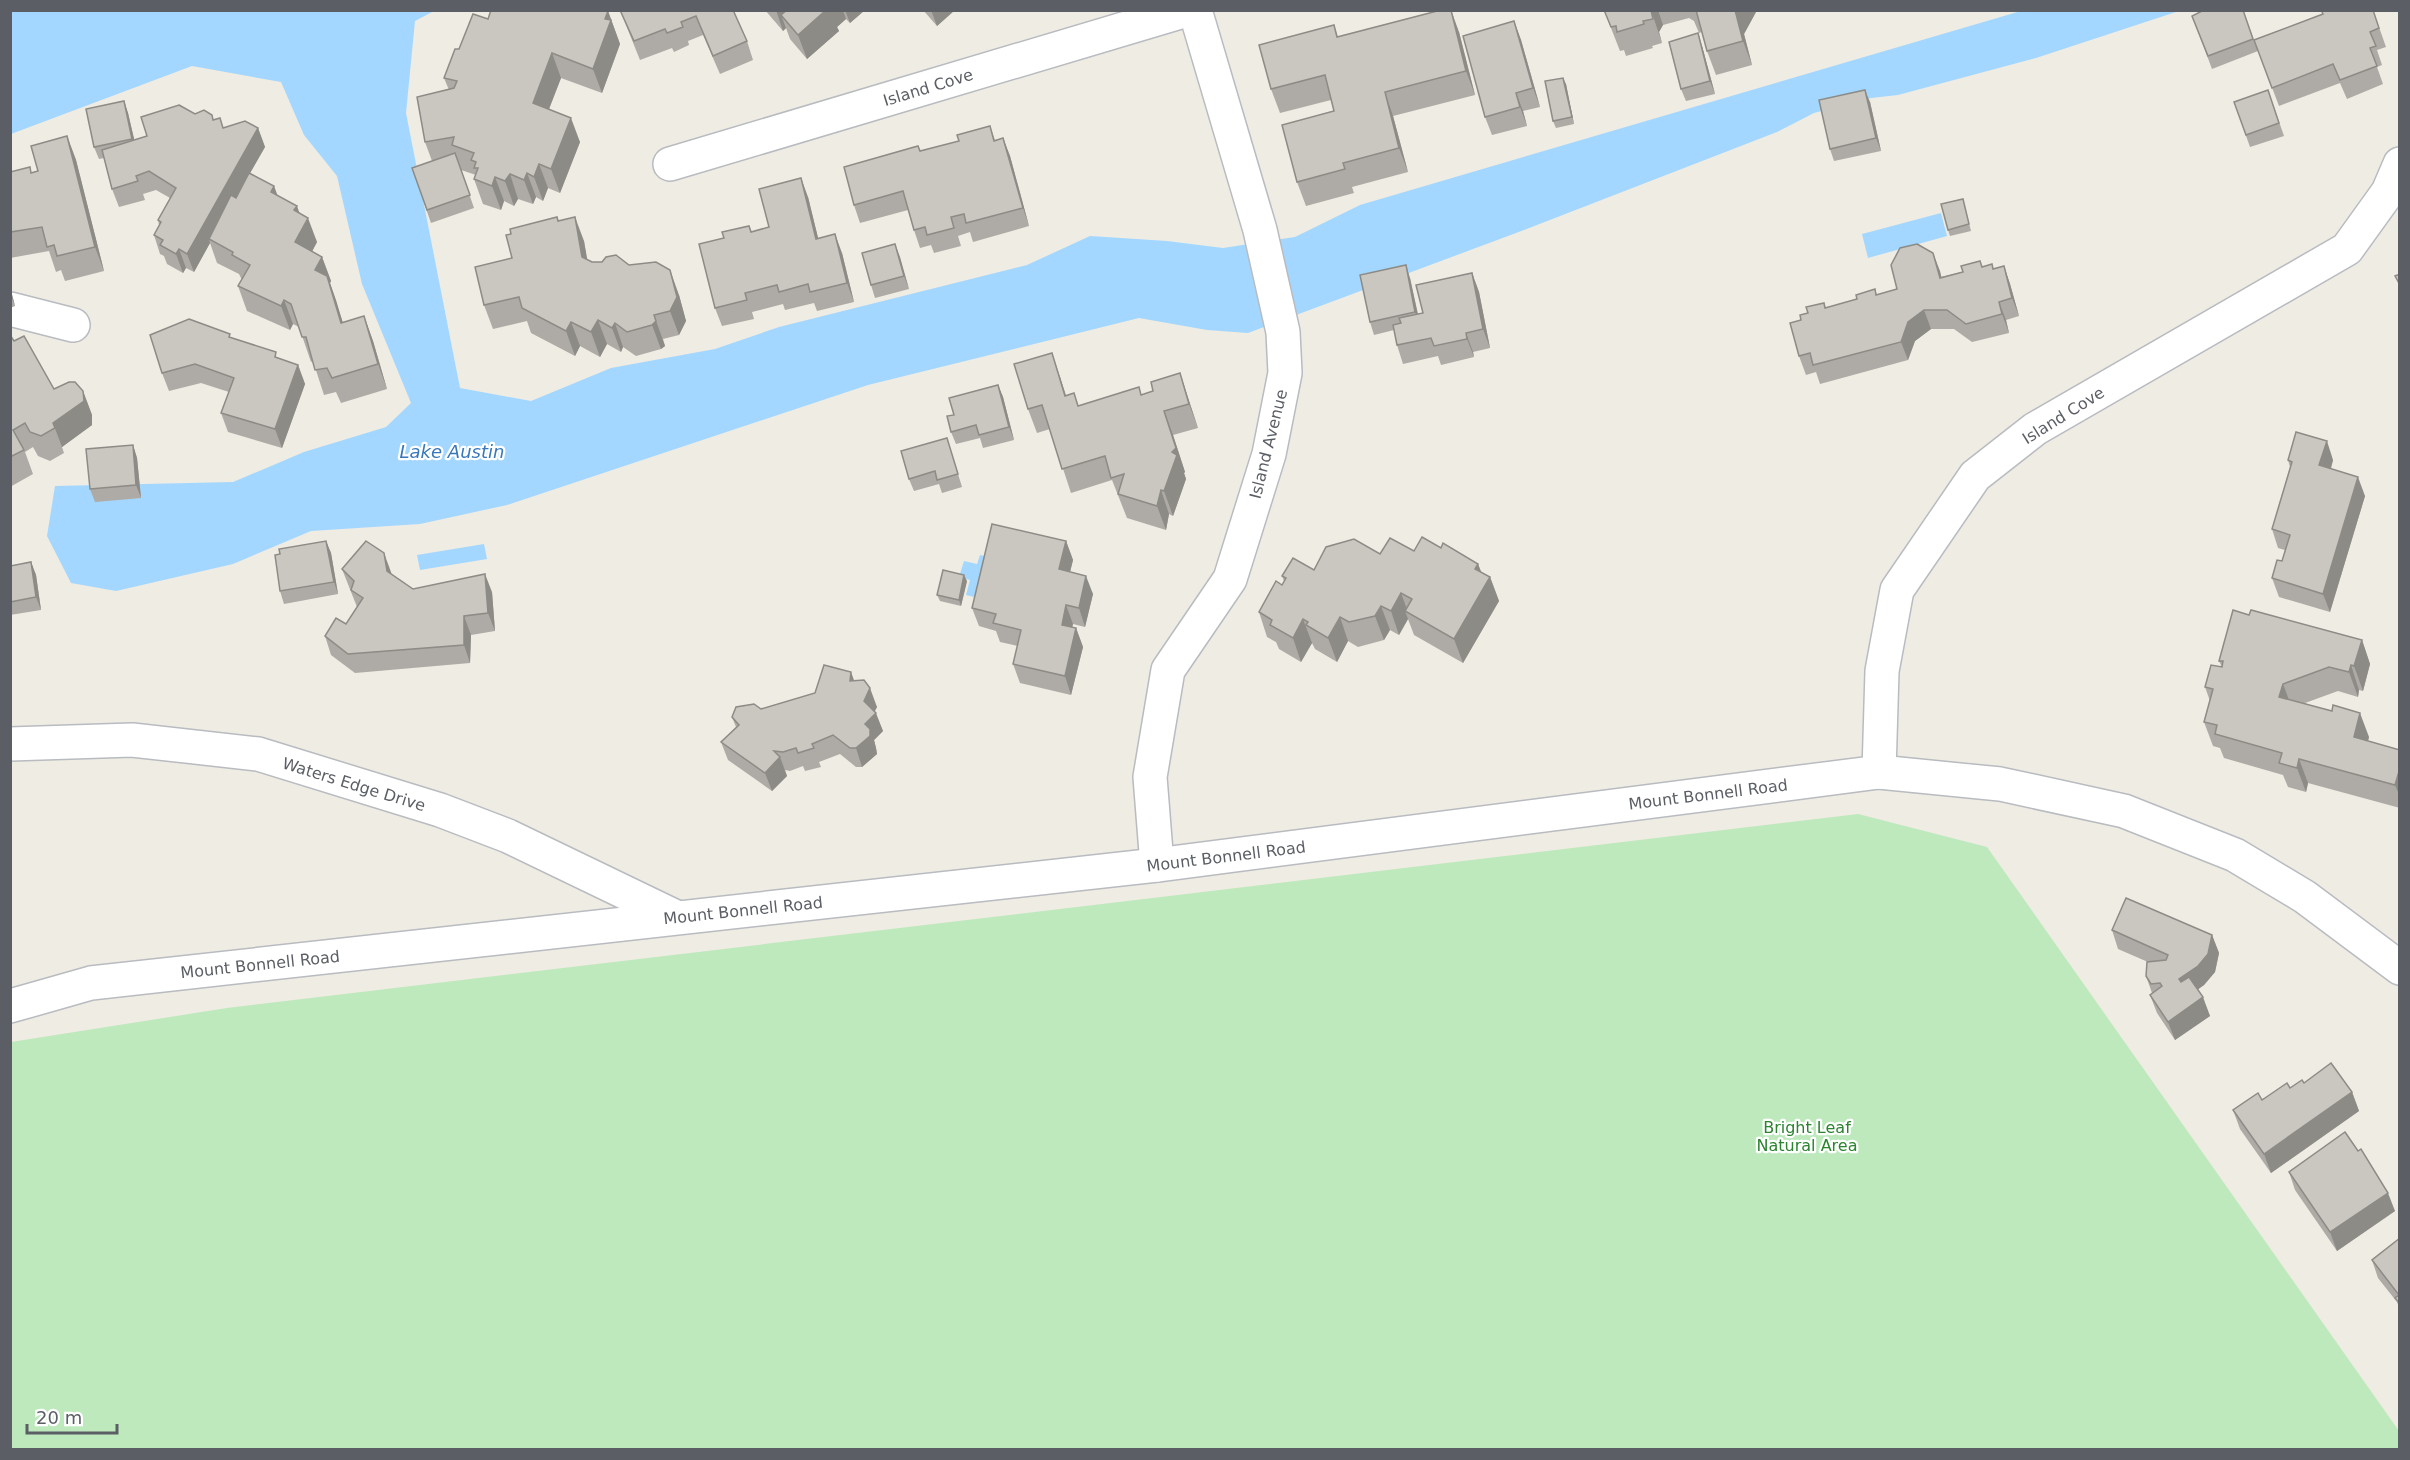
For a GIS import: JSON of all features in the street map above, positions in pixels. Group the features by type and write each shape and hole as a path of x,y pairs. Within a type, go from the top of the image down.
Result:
{"street":[{"name":"Island Cove","path":"670,164 1187,10"},
{"name":"Island Avenue","path":"1157,866 1150,777 1168,670 1230,579 1269,454 1285,374 1283,332 1260,230 1195,10"},
{"name":"Island Cove","path":"1879,772 1882,671 1897,590 1975,476 2036,429 2347,249 2388,192 2400,164"},
{"path":"10,309 73,325"},
{"name":"Waters Edge Drive","path":"10,744 132,740 258,754 440,810 508,836 676,917"},
{"name":"Mount Bonnell Road","path":"10,1006 91,983 1157,866 1879,772 2000,784 2124,812 2235,855 2305,897 2400,968"}],"green space":[{"name":"Bright Leaf Natural Area","path":"1858,814 1987,847 2399,1431 2399,1449 11,1449 11,1042 227,1008"}],"water":[{"name":"Lake Austin","path":"11,11 434,11 415,21 406,113 460,388 531,401 611,368 715,349 779,327 1027,265 1090,236 1167,241 1223,248 1295,237 1360,205 2021,11 2179,11 2036,58 1898,95 1871,98 1814,113 1777,132 1248,333 1207,330 1139,318 868,385 507,505 420,524 311,531 233,564 116,591 71,583 47,536 55,486 233,482 304,452 386,427 411,403 362,284 337,176 304,135 281,82 192,66 11,134"},
{"path":"1941,213 1947,236 1868,258 1862,234"},
{"path":"484,544 487,559 420,570 417,555"},
{"path":"980,555 993,558 982,599 966,595 970,580 959,577 964,561 977,564"}],"building":[{"path":"491,10 607,10 605,19 611,20 593,69 552,53 533,103 571,118 551,169 539,164 534,177 527,173 524,180 510,174 505,181 495,177 492,186 474,179 478,168 474,168 476,162 471,160 474,153 452,145 454,137 425,142 417,97 454,88 457,81 444,78 455,49 459,49 473,14 488,19"},
{"path":"620,10 733,10 747,41 713,56 696,16 681,22 683,27 667,33 665,29 634,41"},
{"path":"787,10 826,10 798,35 781,15"},
{"path":"1441,10 1451,10 1466,71 1385,92 1399,148 1343,163 1345,169 1297,182 1282,125 1334,111 1325,75 1271,89 1259,45 1334,25 1337,37"},
{"path":"1604,10 1651,10 1653,19 1617,32 1616,26 1611,27"},
{"path":"1696,10 1735,10 1743,41 1707,51"},
{"path":"2204,10 2243,10 2253,39 2208,56 2192,16"},
{"path":"2321,10 2373,10 2379,28 2370,32 2376,46 2370,48 2377,66 2340,80 2333,64 2272,88 2254,40 2323,14"},
{"path":"1514,21 1533,88 1516,93 1520,107 1485,117 1463,36"},
{"path":"1698,33 1710,81 1681,89 1669,42"},
{"path":"1563,78 1572,117 1553,121 1545,81"},
{"path":"1865,90 1876,138 1830,149 1819,100"},
{"path":"2268,90 2279,123 2246,135 2234,102"},
{"path":"124,101 132,139 94,147 86,109"},
{"path":"179,105 195,114 204,110 212,115 213,120 220,118 223,128 245,121 258,128 187,254 179,249 176,254 160,245 163,240 154,235 161,222 158,220 176,188 149,171 136,176 138,181 112,189 102,150 147,136 141,117"},
{"path":"990,126 994,141 1003,138 1023,208 966,223 964,214 951,217 954,228 927,235 925,227 914,230 903,191 854,205 844,167 918,146 920,151 959,141 957,135"},
{"path":"67,136 95,247 57,256 54,245 47,247 42,227 10,232 10,172 30,167 31,173 38,171 31,146"},
{"path":"455,153 470,195 427,210 412,168"},
{"path":"249,173 274,186 271,192 297,206 294,210 308,218 295,242 322,257 315,270 327,276 341,323 364,316 378,364 332,378 327,368 315,370 306,337 302,337 291,304 284,300 281,306 238,286 250,265 232,255 233,252 209,239 231,195 236,198"},
{"path":"801,178 816,239 835,234 847,283 810,292 808,284 779,292 777,285 745,293 747,300 715,308 699,244 724,238 722,232 749,226 751,232 769,227 759,189"},
{"path":"1963,199 1969,224 1948,230 1941,204"},
{"path":"557,217 558,221 575,217 582,257 592,262 602,262 606,257 616,255 629,265 656,262 670,270 677,297 670,311 654,315 656,321 652,325 627,332 615,323 612,328 598,320 591,332 571,322 566,331 522,308 519,297 484,305 475,267 512,258 506,235 511,234 510,229"},
{"path":"895,244 904,276 871,285 862,253"},
{"path":"1917,244 1933,253 1940,278 1963,272 1961,266 1980,261 1982,267 1992,264 1993,269 2004,266 2012,298 1999,302 2002,314 1966,324 1947,310 1924,310 1908,322 1901,342 1813,365 1810,353 1799,356 1790,323 1801,320 1800,315 1808,313 1806,307 1824,303 1825,308 1857,299 1856,295 1875,289 1876,295 1897,289 1891,265 1900,248"},
{"path":"1406,265 1415,312 1370,322 1360,275"},
{"path":"1472,273 1483,329 1466,333 1467,339 1434,346 1431,338 1397,345 1393,325 1401,323 1399,318 1423,313 1416,285"},
{"path":"2400,274 2400,285 2395,276"},
{"path":"189,319 230,334 229,337 276,352 275,357 298,365 275,429 221,413 234,378 195,364 162,373 150,335"},
{"path":"10,335 14,341 24,336 54,389 69,382 75,382 83,391 84,401 53,423 55,428 41,436 30,432 25,423 13,430 24,450 10,457"},
{"path":"1052,353 1065,396 1074,393 1078,406 1139,387 1141,395 1153,391 1151,382 1180,373 1189,404 1164,411 1176,448 1172,452 1177,455 1164,491 1161,490 1157,506 1118,494 1124,474 1111,478 1105,456 1062,469 1042,405 1028,409 1014,364"},
{"path":"998,385 1009,427 979,435 976,425 951,432 947,416 954,415 949,398"},
{"path":"2296,432 2327,441 2319,465 2358,477 2323,594 2272,578 2277,560 2282,561 2290,535 2272,529 2292,462 2288,460"},
{"path":"947,438 958,474 937,480 935,471 909,479 901,451"},
{"path":"133,445 136,485 90,489 86,449"},
{"path":"992,524 1066,541 1059,569 1086,576 1079,608 1066,605 1062,625 1076,628 1065,676 1013,664 1021,630 993,623 996,614 972,608"},
{"path":"1422,537 1441,548 1443,543 1478,564 1475,569 1490,577 1454,639 1405,611 1412,599 1401,593 1391,611 1381,606 1375,616 1349,622 1340,617 1328,638 1306,625 1308,622 1303,619 1293,638 1270,625 1272,620 1259,612 1276,581 1282,585 1286,578 1282,576 1293,558 1314,570 1326,547 1354,539 1380,554 1390,538 1414,551"},
{"path":"326,541 334,582 280,591 275,555 280,554 279,549"},
{"path":"366,541 384,553 387,571 413,589 485,574 488,613 464,616 464,645 348,654 325,636 336,618 346,624 363,598 351,590 354,581 342,569"},
{"path":"31,562 36,597 10,602 10,566"},
{"path":"943,570 964,575 959,600 937,595"},
{"path":"2233,610 2249,615 2251,610 2362,640 2354,666 2351,665 2349,672 2329,667 2283,684 2279,697 2332,711 2333,705 2360,713 2354,737 2400,750 2400,768 2395,785 2299,759 2297,768 2279,763 2282,753 2215,734 2217,725 2204,722 2213,689 2205,687 2211,665 2222,667 2223,661 2219,661"},
{"path":"824,665 851,672 850,681 864,680 870,688 864,701 876,713 865,724 870,729 870,736 856,748 850,748 833,735 812,744 814,748 798,753 796,748 783,752 774,751 780,757 765,773 721,742 739,725 732,717 736,707 754,704 761,709 815,693"},
{"path":"2126,898 2212,935 2208,954 2198,966 2179,979 2181,982 2189,977 2203,997 2168,1022 2150,995 2162,986 2160,983 2151,984 2146,976 2147,962 2166,960 2168,955 2112,930"},
{"path":"2331,1063 2352,1092 2264,1154 2233,1110 2258,1093 2262,1100 2287,1083 2290,1088 2302,1080 2304,1083"},
{"path":"2345,1132 2358,1151 2361,1149 2388,1193 2330,1232 2289,1172"},
{"path":"2400,1238 2400,1304 2395,1298 2399,1295 2372,1260"}]}
